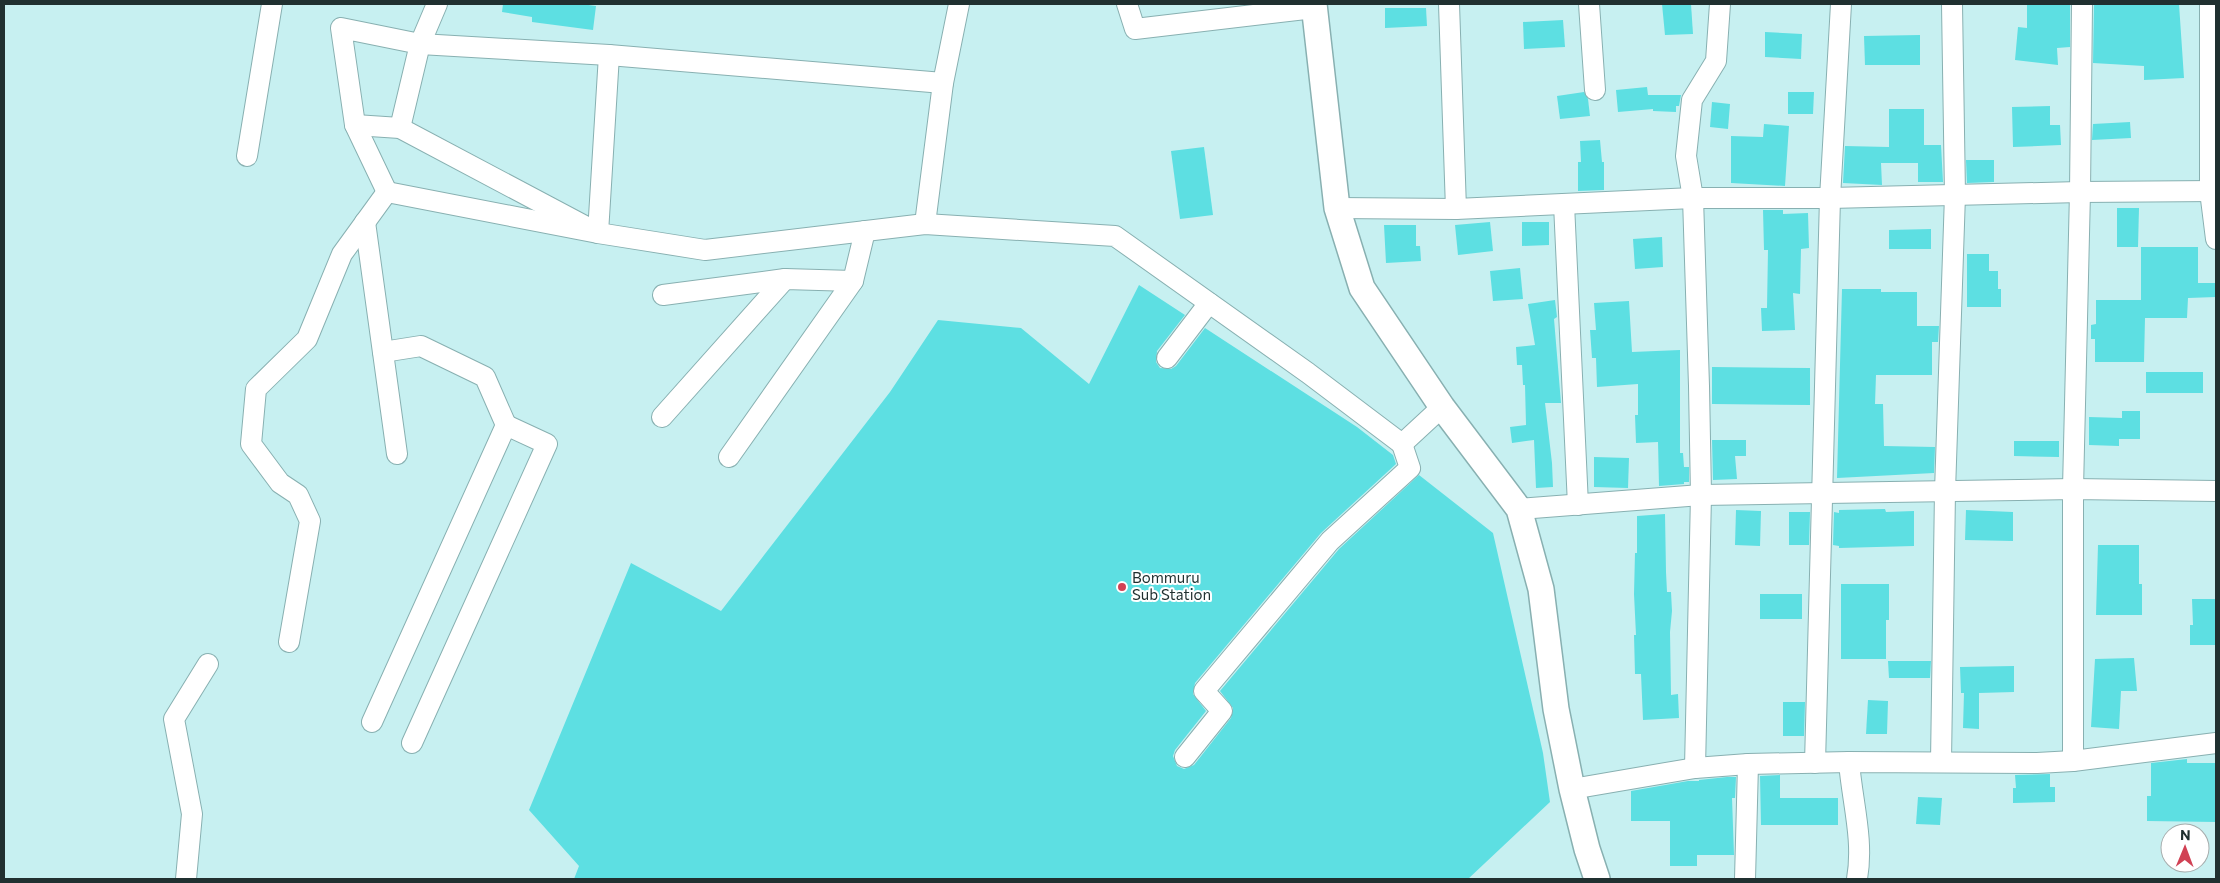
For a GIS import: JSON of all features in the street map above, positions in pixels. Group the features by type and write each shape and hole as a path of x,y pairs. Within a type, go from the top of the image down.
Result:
{"main road":[{"path":"1314,6 1337,208 1362,288 1442,407 1519,510 1541,589 1556,709 1572,789 1587,849 1597,879"}],"street":[{"path":"247,156 272,4"},
{"path":"400,128 420,44 437,4"},
{"path":"925,224 943,83 959,4"},
{"path":"1127,4 1135,29 1314,6"},
{"path":"1449,4 1456,209"},
{"path":"1589,4 1595,90"},
{"path":"1695,768 1700,386 1693,198 1686,156 1692,100 1716,61 1720,4"},
{"path":"1815,763 1830,198 1841,4"},
{"path":"1941,762 1945,491 1955,195 1952,4"},
{"path":"2072,761 2072,489 2080,192 2082,4"},
{"path":"2210,4 2213,191 2216,239"},
{"path":"386,192 355,125 341,28 420,44 608,55 943,83"},
{"path":"598,233 608,55"},
{"path":"355,125 400,128 598,233"},
{"path":"1337,208 1456,209 1693,198 1830,198 2213,191"},
{"path":"386,192 598,233 706,250 925,224 1115,236 1308,373 1402,444 1410,468 1330,541 1204,691 1222,711 1184,757"},
{"path":"289,642 310,521 298,495 280,483 251,444 256,389 307,339 342,254 386,192"},
{"path":"1564,204 1578,505"},
{"path":"365,222 397,454"},
{"path":"729,457 853,281 865,231"},
{"path":"663,295 785,279 853,281"},
{"path":"662,417 785,279"},
{"path":"1167,358 1209,303"},
{"path":"383,352 421,346 485,377 506,424 547,444 412,743"},
{"path":"1402,444 1442,407"},
{"path":"372,722 506,424"},
{"path":"1519,510 1700,495 2072,489 2216,491"},
{"path":"186,879 192,814 174,720 208,664"},
{"path":"1572,789 1695,768 1748,764 2072,761 2216,743"},
{"path":"1849,762 1852,794 1859,832 1857,879"},
{"path":"1745,879 1748,764"}],"building":[{"path":"503,4 581,4 596,6 593,30 532,22 532,17 502,12"},
{"path":"1662,4 1691,4 1693,34 1665,35"},
{"path":"2027,4 2070,4 2070,47 2057,48 2058,65 2015,60 2018,27 2027,28"},
{"path":"2094,4 2179,4 2184,78 2144,80 2144,66 2093,63"},
{"path":"1385,8 1426,8 1427,26 1385,28"},
{"path":"1563,20 1565,47 1524,49 1523,22"},
{"path":"1765,32 1802,34 1801,59 1765,57"},
{"path":"1920,35 1920,65 1865,65 1864,36"},
{"path":"1647,87 1648,95 1681,95 1679,106 1676,106 1676,112 1653,111 1653,109 1618,112 1616,90"},
{"path":"1584,92 1588,99 1590,116 1560,119 1557,96"},
{"path":"1788,92 1814,92 1813,114 1788,114"},
{"path":"1712,102 1730,104 1728,129 1710,127"},
{"path":"2050,106 2050,125 2060,125 2061,145 2013,147 2012,107"},
{"path":"1889,109 1924,109 1924,145 1941,145 1943,182 1918,182 1918,163 1881,163 1882,185 1843,183 1845,146 1889,147"},
{"path":"2130,122 2131,138 2092,140 2093,124"},
{"path":"1764,124 1789,126 1785,186 1731,183 1731,136 1763,137"},
{"path":"1600,140 1602,162 1604,162 1604,190 1578,191 1578,162 1581,162 1580,141"},
{"path":"1204,147 1213,215 1180,219 1171,151"},
{"path":"1966,160 1994,160 1994,182 1967,183"},
{"path":"2117,208 2139,208 2138,247 2117,247"},
{"path":"1763,210 1783,210 1783,214 1808,213 1809,248 1801,249 1800,294 1793,293 1795,330 1762,331 1761,308 1767,308 1768,250 1764,250"},
{"path":"1490,222 1493,251 1458,255 1455,225"},
{"path":"1522,222 1549,222 1549,245 1522,246"},
{"path":"1384,225 1416,225 1416,246 1420,246 1421,261 1386,263"},
{"path":"1931,229 1931,249 1889,249 1889,230"},
{"path":"1662,237 1663,267 1635,269 1633,239"},
{"path":"2141,247 2198,247 2198,283 2216,283 2216,297 2188,298 2187,318 2145,318 2144,362 2095,362 2095,339 2091,339 2091,325 2096,324 2096,300 2141,300"},
{"path":"1967,254 1989,254 1989,271 1998,271 2001,307 1967,307"},
{"path":"1520,268 1523,299 1493,301 1490,271"},
{"name":"Bommuru Sub Station","path":"1139,285 1185,315 1157,351 1156,362 1160,368 1171,369 1176,366 1205,328 1357,427 1393,455 1396,464 1321,533 1195,683 1193,694 1206,711 1175,750 1173,756 1177,766 1184,769 1194,765 1231,718 1233,708 1220,691 1339,549 1419,475 1493,533 1543,753 1550,802 1468,879 574,879 579,866 529,810 631,563 721,611 890,392 938,320 1021,328 1089,384"},
{"path":"1842,289 1881,289 1881,292 1917,292 1917,326 1939,326 1938,342 1932,342 1932,375 1876,375 1875,404 1883,404 1884,446 1935,447 1934,473 1837,478"},
{"path":"1555,300 1557,317 1554,319 1561,403 1545,403 1553,487 1536,488 1534,440 1512,443 1510,427 1526,425 1525,385 1523,385 1522,365 1517,365 1516,347 1535,345 1528,304"},
{"path":"1629,301 1632,352 1680,350 1680,453 1683,453 1684,467 1689,467 1689,482 1684,482 1684,484 1659,486 1658,442 1636,443 1635,415 1638,415 1638,384 1597,387 1596,358 1592,358 1590,330 1596,330 1594,303"},
{"path":"1712,367 1810,368 1810,405 1712,404"},
{"path":"2146,372 2203,372 2203,393 2146,393"},
{"path":"2122,411 2140,411 2140,439 2119,439 2119,446 2089,445 2089,417 2122,418"},
{"path":"1712,440 1746,440 1746,456 1735,456 1737,479 1713,480"},
{"path":"2014,441 2059,441 2059,457 2014,456"},
{"path":"1594,457 1629,458 1628,488 1594,487"},
{"path":"1885,509 1886,512 1914,511 1914,546 1839,548 1839,546 1833,545 1834,512 1839,513 1839,510"},
{"path":"1736,510 1761,511 1760,546 1735,545"},
{"path":"1966,510 2013,512 2013,541 1965,540"},
{"path":"1789,512 1810,512 1809,545 1789,545"},
{"path":"1665,514 1667,592 1671,592 1672,611 1670,632 1671,695 1678,694 1679,718 1643,720 1641,674 1635,674 1634,594 1637,516"},
{"path":"2098,545 2139,545 2139,584 2142,584 2142,615 2096,615"},
{"path":"1841,584 1889,584 1889,620 1886,620 1886,659 1841,659"},
{"path":"1760,594 1802,594 1802,619 1760,619"},
{"path":"2192,599 2216,599 2216,645 2190,645 2190,625 2193,625"},
{"path":"2134,658 2137,691 2121,691 2119,729 2091,727 2095,659"},
{"path":"1888,661 1931,661 1930,678 1889,678"},
{"path":"2014,666 2014,692 1979,693 1979,729 1963,728 1964,693 1961,693 1960,667"},
{"path":"1868,700 1888,701 1887,734 1866,734"},
{"path":"1783,702 1805,702 1804,736 1783,736"},
{"path":"2187,759 2187,763 2216,763 2216,822 2147,821 2147,796 2151,796 2151,763"},
{"path":"2050,774 2050,787 2055,787 2055,802 2013,803 2013,788 2016,788 2015,775"},
{"path":"1780,775 1780,798 1838,798 1838,825 1761,825 1760,776"},
{"path":"1736,777 1735,798 1732,798 1734,855 1697,855 1697,866 1670,866 1670,821 1631,821 1631,791 1688,781"},
{"path":"1918,797 1942,798 1940,825 1916,824"}],"place":[{"name":"Bommuru Sub Station","path":"1122,587"}]}
